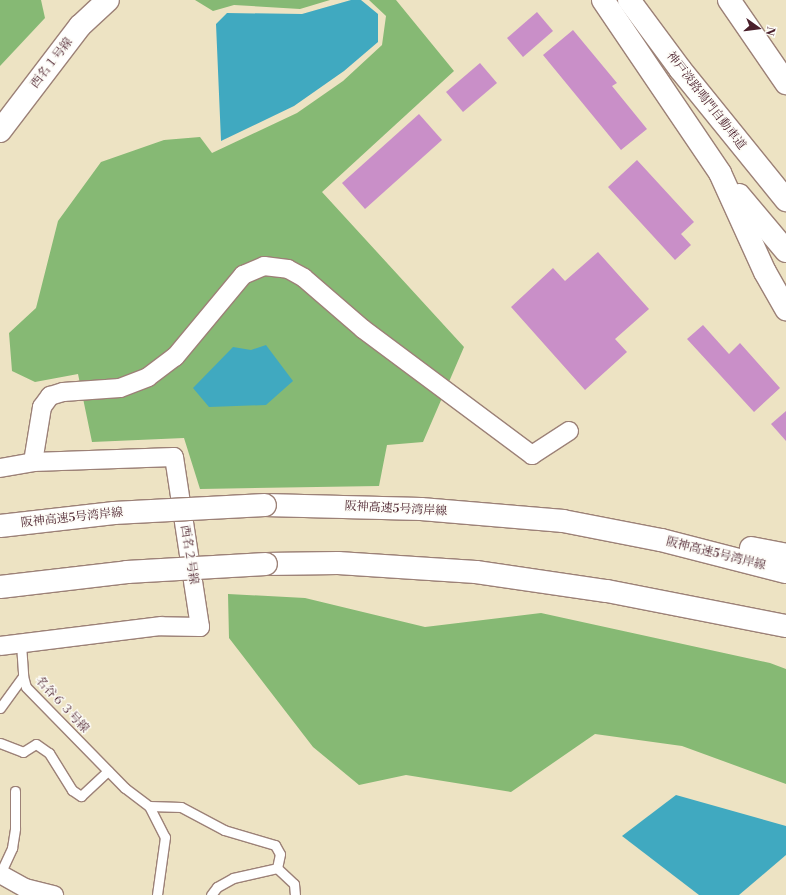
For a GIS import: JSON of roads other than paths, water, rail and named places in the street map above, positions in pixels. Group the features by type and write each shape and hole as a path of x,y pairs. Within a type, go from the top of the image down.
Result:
{"main road":[{"name":"西名１号線","path":"0,131 80,26 108,0"},
{"path":"602,0 720,173 786,251"},
{"name":"神戸淡路鳴門自動車道","path":"629,0 680,69 786,200"},
{"path":"729,0 786,83"},
{"path":"746,26 786,75"},
{"path":"720,173 765,272 786,309"},
{"name":"阪神高速5号湾岸線","path":"0,526 121,512 265,505 421,509 563,522 661,540 786,572"},
{"path":"563,522 689,537 786,555"},
{"path":"0,587 127,572 266,564 338,563 476,572 677,604 786,626"},
{"path":"677,604 786,636"}],"street":[{"path":"33,462 42,407 50,396 63,392 120,388 148,377 175,357 243,275 264,266 288,269 304,278 363,329 532,455 569,431"},
{"name":"西名２号線","path":"0,468 33,462 174,457 200,627 161,626 0,646"},
{"path":"0,874 23,891 54,895"}],"lane":[{"name":"名谷６３号線","path":"21,644 23,676 26,687 125,788 149,806"},
{"path":"0,708 23,676"},
{"path":"0,744 23,752 36,744 49,753 72,790 81,796 108,771"},
{"path":"0,874 13,841 15,791"},
{"path":"157,895 165,837 149,806 181,807 224,830 275,845 280,854 277,868"},
{"path":"211,895 217,887 233,878 277,868"},
{"path":"277,868 294,884 295,895"}],"water":[{"path":"351,0 361,0 378,14 378,42 344,71 294,106 221,141 216,24 227,13 302,14"},
{"path":"266,345 293,381 266,405 209,407 193,388 233,347 251,350"},
{"path":"676,795 786,826 786,855 739,895 699,895 622,836"}]}
